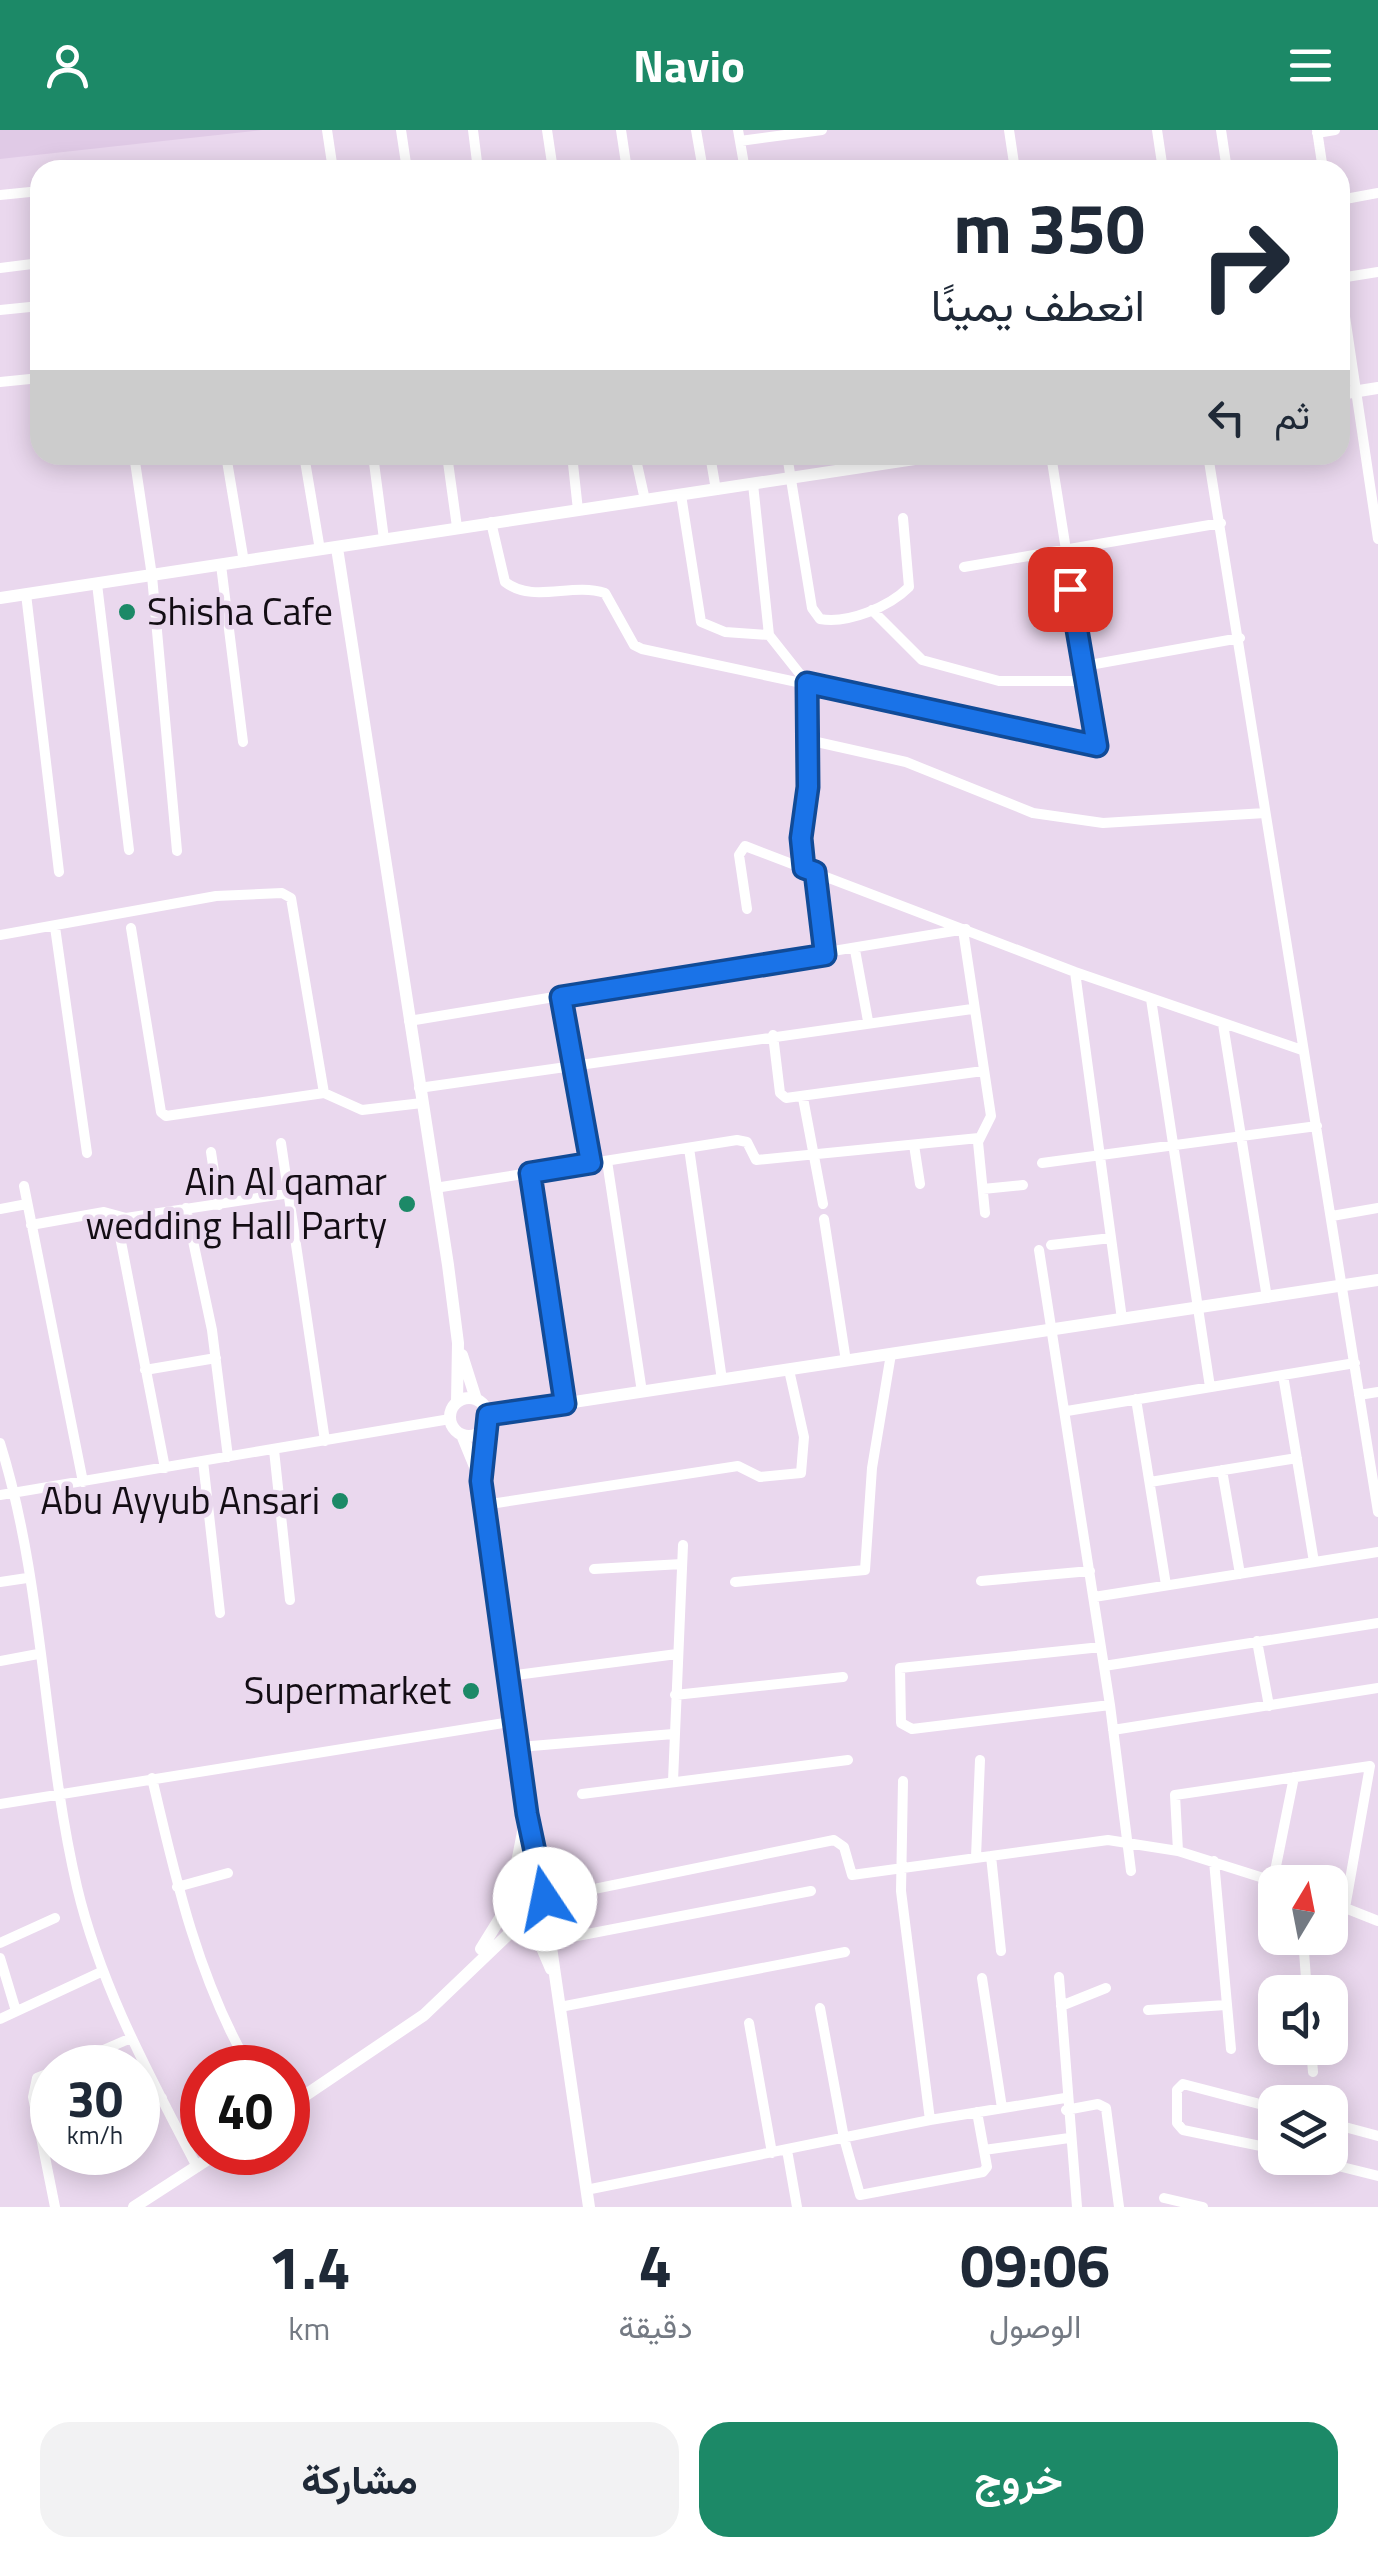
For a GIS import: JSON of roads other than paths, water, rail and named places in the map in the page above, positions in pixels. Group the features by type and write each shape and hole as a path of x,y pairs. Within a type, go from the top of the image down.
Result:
{"street":[{"path":"327,130 332,160"},
{"path":"401,130 406,160"},
{"path":"472,130 476,160"},
{"path":"547,130 551,160"},
{"path":"621,130 626,160"},
{"path":"696,130 700,160"},
{"path":"739,136 822,130"},
{"path":"1009,130 1014,160"},
{"path":"1157,130 1161,160"},
{"path":"1221,130 1226,160"},
{"path":"1321,160 1317,131 1335,130"},
{"path":"0,195 30,192"},
{"path":"1350,198 1378,193"},
{"path":"0,268 30,264"},
{"path":"1350,280 1378,272"},
{"path":"0,310 30,307"},
{"path":"1350,347 1378,539"},
{"path":"0,382 30,379"},
{"path":"1350,393 1378,388"},
{"path":"135,465 152,576 177,850"},
{"path":"228,465 244,562"},
{"path":"306,465 320,550"},
{"path":"374,465 384,538"},
{"path":"449,465 458,526"},
{"path":"573,465 578,510"},
{"path":"637,465 645,500"},
{"path":"712,465 716,490"},
{"path":"788,465 812,608 820,619 834,622 872,610 898,598 909,586 904,518"},
{"path":"0,598 868,465"},
{"path":"491,522 501,576 516,590 600,591 614,605 634,646 642,649 1097,746 1052,465"},
{"path":"1210,465 1302,1050 1374,1466 1378,1512"},
{"path":"754,484 769,635 807,683 808,740 801,838 825,955"},
{"path":"681,494 701,622 725,632 769,635"},
{"path":"964,567 1221,522"},
{"path":"337,548 458,1343 476,1399 488,1415"},
{"path":"221,565 243,742"},
{"path":"97,584 129,850"},
{"path":"26,594 60,872"},
{"path":"872,610 922,660 999,681 1087,682"},
{"path":"1084,666 1240,638"},
{"path":"808,740 906,762 1033,813 1103,823 1264,814"},
{"path":"748,909 740,861 742,848 810,870 1152,1000 1302,1050"},
{"path":"0,935 235,894 274,890 291,898 324,1093"},
{"path":"55,926 87,1154"},
{"path":"132,928 161,1112 172,1118 324,1093 362,1110 573,1065 972,1009"},
{"path":"409,1021 966,929"},
{"path":"966,929 972,1009 991,1121 979,1138 985,1212"},
{"path":"855,950 868,1021"},
{"path":"1075,972 1122,1320"},
{"path":"561,997 591,1163"},
{"path":"1152,1000 1195,1309 1210,1387"},
{"path":"1224,1024 1266,1298"},
{"path":"773,1035 782,1096 803,1098 983,1070"},
{"path":"803,1098 823,1204"},
{"path":"1042,1163 1317,1126"},
{"path":"435,1188 737,1140 747,1142 756,1160 979,1138"},
{"path":"281,1143 325,1441"},
{"path":"914,1146 920,1184"},
{"path":"689,1148 722,1380"},
{"path":"211,1152 219,1204"},
{"path":"608,1161 642,1392"},
{"path":"530,1173 565,1404"},
{"path":"983,1189 1023,1185"},
{"path":"24,1186 83,1482"},
{"path":"32,1224 104,1212 116,1216 290,1193"},
{"path":"0,1209 27,1204"},
{"path":"186,1208 216,1358 228,1457"},
{"path":"1332,1216 1378,1208"},
{"path":"116,1216 165,1468"},
{"path":"824,1219 846,1361"},
{"path":"1051,1245 1111,1238"},
{"path":"1040,1250 1067,1411 1131,1872"},
{"path":"488,1415 1378,1280"},
{"path":"450,1419 457,1402 458,1343"},
{"path":"735,1582 865,1570 872,1468 891,1354"},
{"path":"145,1370 216,1358"},
{"path":"1067,1411 1354,1364"},
{"path":"484,1505 738,1466 760,1477 801,1474 804,1438 789,1370"},
{"path":"1284,1375 1314,1562"},
{"path":"1359,1394 1378,1392"},
{"path":"457,1402 476,1399"},
{"path":"1136,1400 1166,1586"},
{"path":"488,1415 481,1481 484,1505 527,1814 546,1906 589,2207"},
{"path":"0,1495 450,1419"},
{"path":"450,1419 462,1434 481,1481"},
{"path":"462,1434 473,1436 484,1430"},
{"path":"0,1444 16,1493 58,1795 101,1972 180,2133"},
{"path":"274,1450 290,1600"},
{"path":"1150,1482 1297,1458"},
{"path":"203,1462 220,1614"},
{"path":"1222,1470 1240,1574"},
{"path":"673,1781 683,1545"},
{"path":"1094,1597 1378,1552"},
{"path":"594,1568 682,1564"},
{"path":"982,1581 1090,1571"},
{"path":"0,1582 27,1578"},
{"path":"1104,1666 1378,1623"},
{"path":"1258,1642 1268,1706"},
{"path":"1101,1647 900,1668 902,1723 912,1728 1110,1706"},
{"path":"0,1660 38,1654"},
{"path":"508,1676 677,1654"},
{"path":"675,1694 844,1677"},
{"path":"1113,1730 1378,1688"},
{"path":"0,1804 516,1721"},
{"path":"520,1748 673,1734"},
{"path":"582,1794 848,1760"},
{"path":"976,1858 980,1760"},
{"path":"1178,1851 1175,1795 1373,1768 1348,1889"},
{"path":"1278,1865 1294,1777"},
{"path":"152,1778 177,1887 236,2045"},
{"path":"903,1781 902,1871 930,2120"},
{"path":"527,1814 507,1916 542,1948 557,1984"},
{"path":"546,1906 834,1840 844,1847 852,1875 1128,1840 1258,1876"},
{"path":"991,1856 1001,1951"},
{"path":"1214,1861 1231,2049"},
{"path":"177,1887 228,1873"},
{"path":"470,1968 508,1902 530,1890 546,1906"},
{"path":"551,1941 811,1890"},
{"path":"310,2092 424,2015 470,1968 521,1929 539,1926 546,1906"},
{"path":"1348,1910 1378,1921"},
{"path":"0,1943 55,1918"},
{"path":"560,2007 845,1952"},
{"path":"0,1958 16,2011"},
{"path":"0,2019 101,1972"},
{"path":"1059,1977 1077,2207"},
{"path":"982,1978 1002,2108"},
{"path":"1061,2006 1106,1988"},
{"path":"1148,2010 1226,2005"},
{"path":"820,2008 844,2138 860,2194 983,2172 978,2112"},
{"path":"749,2023 772,2153"},
{"path":"115,2045 131,2038"},
{"path":"1312,2065 1313,2072"},
{"path":"1258,2104 1182,2084 1176,2090 1177,2124 1183,2130 1258,2145"},
{"path":"586,2190 930,2120 1002,2108 1098,2104 1106,2108 1120,2207"},
{"path":"1348,2127 1378,2136"},
{"path":"984,2150 1069,2138"},
{"path":"787,2150 797,2207"},
{"path":"1348,2168 1378,2176"},
{"path":"51,2175 55,2207"},
{"path":"134,2207 184,2175"},
{"path":"1164,2198 1203,2207"}],"place":[{"name":"Shisha Cafe","path":"127,612"},
{"name":"Ain Al qamar wedding Hall Party","path":"407,1204"},
{"name":"Abu Ayyub Ansari","path":"340,1501"},
{"name":"Supermarket","path":"471,1691"}]}
